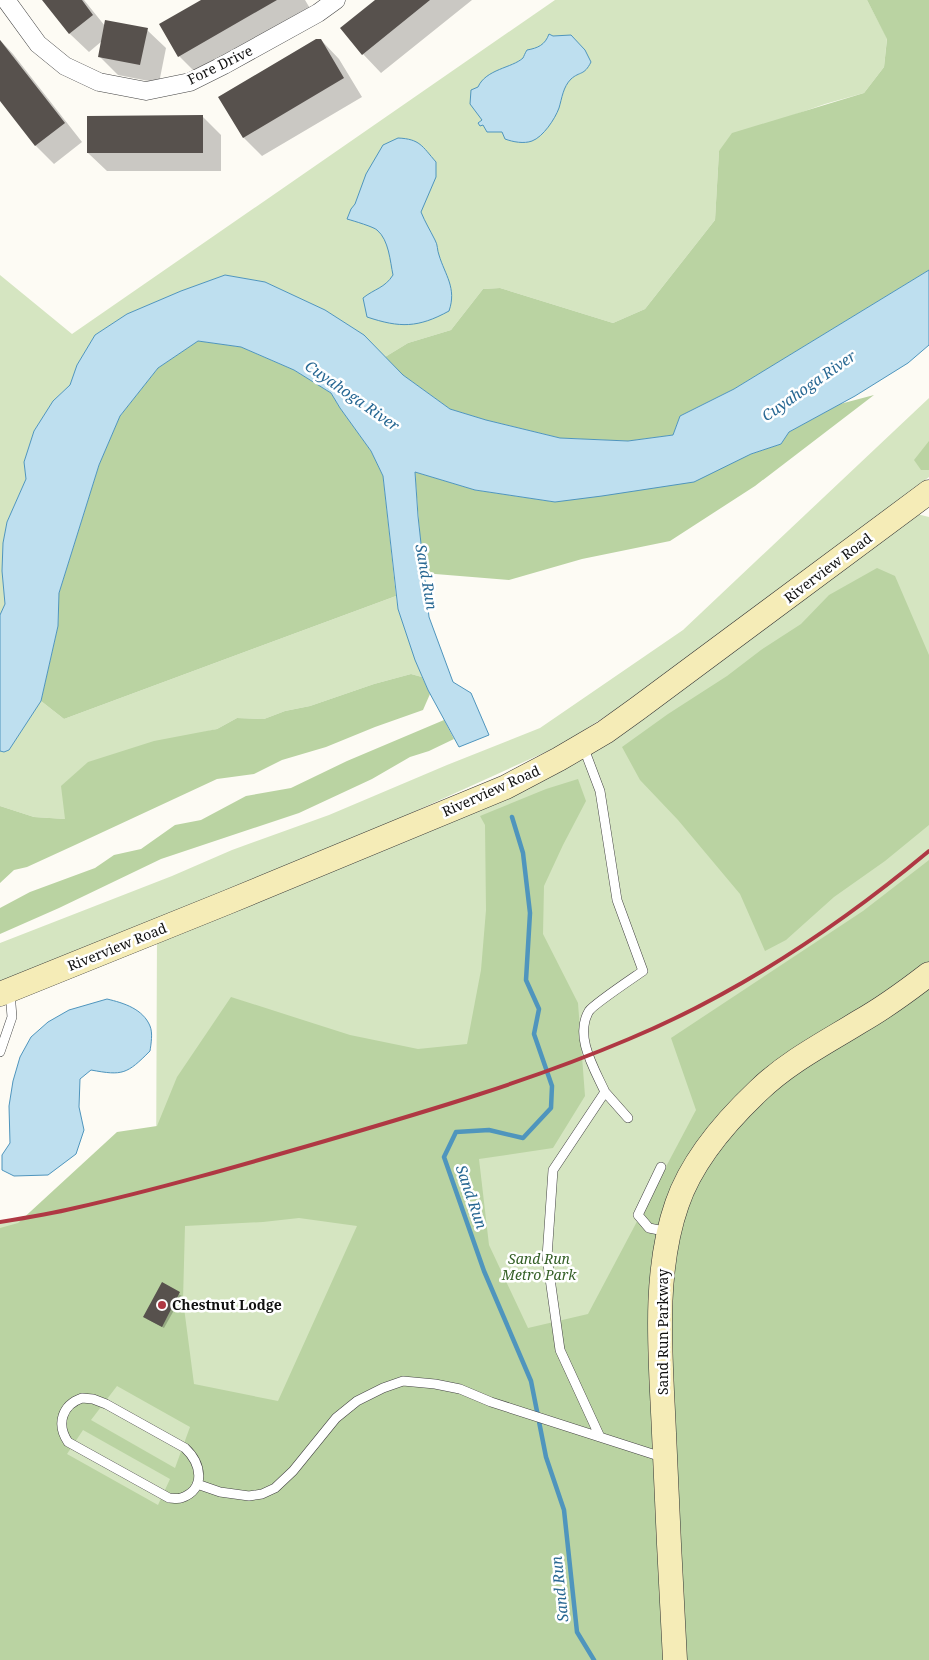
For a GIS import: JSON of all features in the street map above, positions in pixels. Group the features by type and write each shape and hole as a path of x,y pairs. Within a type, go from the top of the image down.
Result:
{"main road":[{"name":"Riverview Road","path":"5,993 506,787 583,745 637,709 929,492"},
{"name":"Sand Run Parkway","path":"675,1660 661,1330 663,1268 669,1232 680,1196 693,1169 723,1128 758,1090 801,1057 862,1021 929,974"}],"street":[{"name":"Fore Drive","path":"6,0 38,44 65,66 99,82 146,92 190,82 224,66 318,13 336,0"}],"lane":[{"path":"583,745 600,791 617,900 643,971 590,1010 582,1032 604,1092 628,1118"},
{"path":"0,1052 12,1017 5,993"},
{"path":"600,1437 560,1350 547,1256 553,1170 604,1092"},
{"path":"661,1167 638,1215 649,1228 669,1232"},
{"path":"198,1484 220,1492 249,1496 262,1494 275,1488 293,1472 336,1418 357,1401 402,1381 460,1389 491,1402 518,1409 665,1459"},
{"path":"82,1398 93,1399 106,1404 185,1448 193,1456 199,1470 198,1484 181,1498 169,1498 68,1442 63,1435 62,1420 66,1408 72,1401 82,1398"}],"green space":[{"path":"555,0 867,0 887,38 884,67 864,93 785,118 719,151 715,220 645,309 613,323 500,288 483,289 451,330 408,343 385,357 364,335 325,310 265,282 225,275 127,314 95,335 77,365 70,385 53,401 34,431 24,462 26,479 7,522 3,543 2,571 5,604 0,615 0,275 72,334"},
{"path":"867,0 929,0 929,270 734,389 680,416 673,435 628,441 560,438 486,420 450,409 403,375 385,357 408,343 451,330 483,289 500,288 613,323 645,309 715,220 719,151 732,133 864,93 884,67 887,39"},
{"path":"198,341 241,347 294,370 331,393 371,451 383,476 396,596 64,719 41,701 58,626 59,593 99,465 120,416 158,368"},
{"path":"874,395 755,486 670,541 582,559 509,580 423,573 415,472 475,490 555,502 751,454 781,444 789,432 840,404"},
{"path":"929,398 929,477 798,580 623,705 561,745 387,824 0,988 0,943 172,876 232,850 329,815 540,728 683,630"},
{"path":"929,441 929,470 921,470 914,460"},
{"name":"Sand Run Metro Park","path":"905,511 929,517 929,1660 0,1660 0,1222 73,1209 156,1188 157,931 506,787"},
{"path":"877,568 895,576 929,655 929,825 885,861 834,897 786,940 765,951 740,894 678,820 640,780 622,747 801,624 829,595"},
{"path":"396,596 398,609 422,677 411,674 374,684 310,706 285,711 264,719 237,718 217,729 188,736 65,819 34,817 0,806 0,751 9,750 41,701 64,719"},
{"path":"411,674 422,677 430,694 423,710 326,747 282,760 254,774 217,779 27,867 14,870 0,883 0,806 34,817 65,819 61,786 88,762 154,741 217,729 237,718 264,719 285,711 310,706 374,684"},
{"path":"444,720 454,739 429,751 410,757 372,779 299,813 161,859 0,934 0,908 30,892 95,868 114,855 141,849 175,825 201,820 246,796 291,788 347,761"},
{"name":"Sand Run Metro Park","path":"578,779 586,801 544,886 543,934 578,1003 585,1096 553,1148 479,1159 489,1245 528,1328 588,1314 696,1110 671,1038 863,911 929,860 929,1660 0,1660 0,1228 18,1223 117,1132 157,1126 177,1077 231,997 350,1035 418,1049 467,1044 481,970 486,910 485,825 480,816 546,789","holes":["299,1218 357,1226 278,1401 194,1384 183,1300 185,1226","117,1386 190,1427 175,1468 91,1420","83,1430 170,1479 158,1505 67,1454"]}],"water":[{"path":"549,34 553,36 571,35 585,50 591,62 584,71 568,82 555,117 536,139 529,142 511,141 505,139 502,132 487,132 483,125 480,126 478,123 482,120 470,104 471,90 478,87 487,76 523,58 527,50 541,45"},
{"path":"398,138 420,144 436,162 436,177 421,212 436,242 452,295 449,311 428,321 409,324 389,323 367,317 363,298 383,286 393,275 390,257 387,245 377,230 347,219 355,204 366,174 383,145"},
{"name":"Cuyahoga River","path":"929,270 929,345 908,363 855,396 789,432 781,444 751,454 694,482 555,502 475,490 415,472 429,617 453,682 471,693 489,735 459,747 428,690 415,660 398,609 383,476 371,451 331,393 294,370 241,347 198,341 158,368 120,416 99,465 59,593 58,626 41,701 9,750 0,751 0,615 5,604 2,571 3,543 7,522 26,479 24,462 34,431 53,401 70,385 77,365 95,335 127,314 225,275 265,282 325,310 364,335 403,375 450,409 560,438 628,441 673,435 680,416 734,389"},
{"path":"107,999 132,1008 143,1015 150,1026 152,1038 150,1051 130,1069 118,1073 91,1070 80,1079 79,1107 84,1130 76,1154 48,1175 14,1176 2,1170 2,1155 10,1143 9,1106 13,1081 20,1057 31,1037 48,1022 69,1010"}],"building":[{"path":"42,0 82,0 93,15 69,34"},
{"path":"201,0 277,0 178,57 159,24"},
{"path":"375,0 430,0 362,55 340,28"},
{"path":"105,20 148,28 140,65 98,57"},
{"path":"316,39 321,39 344,78 243,138 218,97"},
{"path":"0,40 65,123 35,146 0,101"},
{"path":"203,115 203,153 87,153 87,116"},
{"name":"Chestnut Lodge","path":"162,1282 180,1292 162,1327 143,1317"}],"waterway":[{"name":"Sand Run","path":"512,817 523,853 530,913 526,980 539,1009 534,1034 552,1086 551,1108 523,1138 489,1130 456,1132 444,1157 484,1271 531,1381 546,1457 564,1510 577,1632 594,1660"}],"railway":[{"path":"0,1222 106,1201 263,1159 478,1094 592,1054 669,1021 748,980 823,932 895,879 929,851"}],"place":[{"name":"Chestnut Lodge","path":"162,1305"}]}
